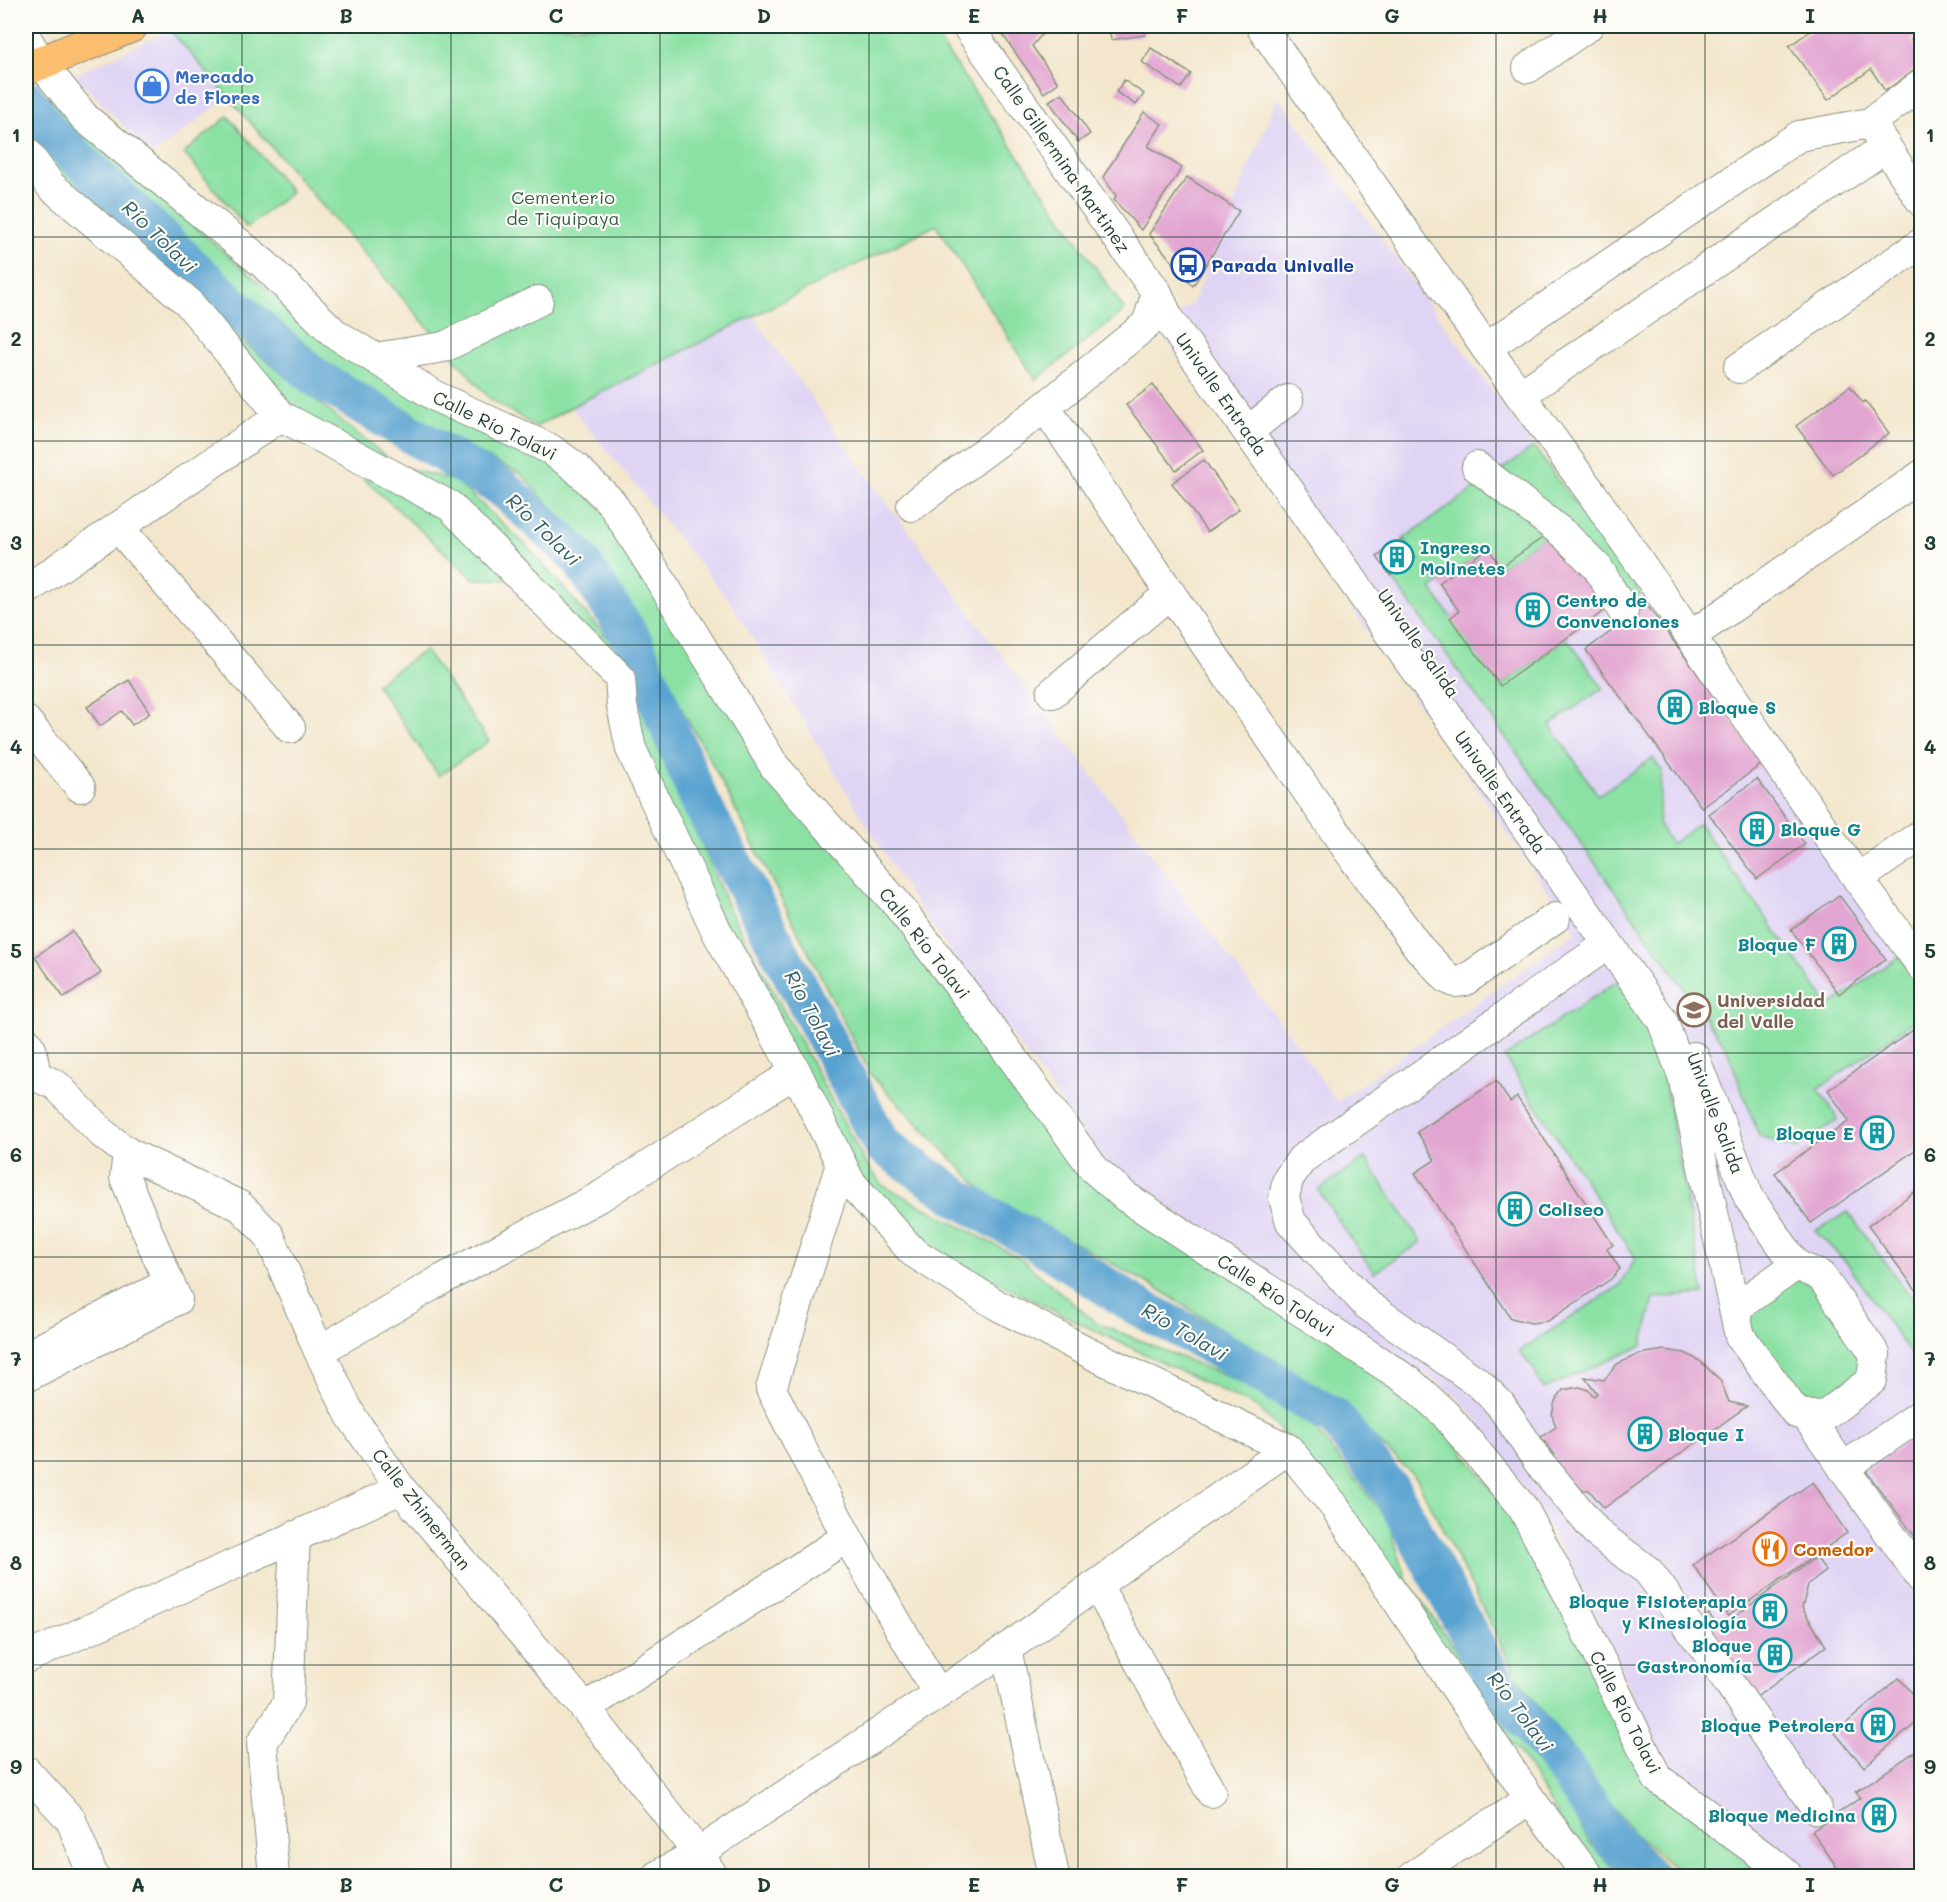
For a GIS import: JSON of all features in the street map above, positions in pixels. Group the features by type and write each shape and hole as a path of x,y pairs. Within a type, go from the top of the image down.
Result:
{"main road":[{"path":"30,59 131,26"}],"street":[{"name":"Calle Gillermina Martinez","path":"967,26 1157,293 1178,314 1255,425"},
{"path":"1261,26 1486,348 1593,495 1858,879 1922,966"},
{"path":"1528,68 1588,26"},
{"name":"Calle Río Tolavi","path":"30,59 85,118 264,264 334,333 437,397 550,448 575,467 611,502 774,767 896,903 1095,1170 1126,1197 1410,1382 1445,1414 1522,1508 1570,1597 1657,1778 1788,1876"},
{"path":"1520,395 1878,135 1922,84"},
{"path":"1486,348 1799,136 1878,135"},
{"path":"1878,135 1922,202"},
{"path":"26,152 51,186 188,302 281,416 450,506 621,678 622,706 631,749 718,934 796,1072 850,1182 914,1252 996,1305 1288,1449 1335,1507 1530,1799 1588,1876"},
{"path":"1739,368 1922,243"},
{"path":"912,506 1045,407 1147,324 1157,293"},
{"path":"375,358 444,347 538,301"},
{"path":"1255,425 1288,400"},
{"path":"1045,407 1170,593 1355,860 1419,948 1448,979 1455,982 1464,981 1555,918"},
{"path":"26,590 281,416"},
{"name":"Univalle Entrada","path":"1255,425 1348,557 1608,944 1662,1020 1683,1076 1734,1309"},
{"path":"1477,467 1564,535 1598,568 1623,610"},
{"path":"1691,636 1922,475"},
{"path":"118,527 290,728"},
{"name":"Univalle Salida","path":"1348,557 1675,1009 1749,1198 1797,1265"},
{"path":"1052,693 1170,593"},
{"path":"26,721 80,787"},
{"path":"1858,879 1922,834"},
{"path":"1608,944 1302,1159 1288,1179 1284,1198 1292,1222 1366,1304 1480,1384 1500,1404 1538,1461 1598,1534 1648,1571 1817,1809"},
{"path":"26,1042 31,1049 31,1075"},
{"path":"319,1351 441,1280 601,1196 796,1072"},
{"name":"Calle Zhimerman","path":"31,1075 56,1085 103,1134 128,1153 240,1206 269,1235 319,1351 351,1416 401,1489 585,1708 706,1865"},
{"path":"26,1377 177,1300 125,1178 128,1153"},
{"path":"841,1164 771,1389 847,1537 938,1694"},
{"path":"1797,1265 1821,1276 1875,1354 1872,1380 1822,1418 1796,1413 1740,1336 1734,1309 1797,1265"},
{"path":"26,1356 169,1283"},
{"path":"1843,1468 1922,1414"},
{"path":"1806,1415 1922,1579"},
{"path":"657,1876 706,1865 938,1694 1006,1649 1288,1449"},
{"path":"26,1658 401,1489"},
{"path":"274,1876 262,1743 288,1703 295,1536"},
{"path":"585,1708 847,1537"},
{"path":"1097,1585 1211,1792"},
{"path":"1006,1649 1054,1876"},
{"path":"26,1771 71,1820 93,1876"},
{"path":"1413,1876 1530,1799"}],"shaded area":[{"name":"Mercado de Flores","path":"171,30 228,97 152,155 74,75"},
{"name":"Universidad del Valle","path":"1278,97 1534,447 1921,985 1921,1876 1808,1876 1779,1850 1665,1764 1564,1552 1502,1453 1457,1396 1110,1169 915,903 729,600 571,407 753,316 876,488 1224,951 1290,1035 1337,1102 1576,932 1158,328 1193,303"}],"green space":[{"name":"Cementerio de Tiquipaya","path":"183,26 929,26 1125,310 1036,380 936,225 571,407 536,427 489,398 171,31"},
{"path":"29,88 49,97 82,130 330,343 551,461 602,509 916,943 1054,1139 1387,1378 1435,1417 1504,1504 1544,1565 1640,1771 1771,1876 1687,1876 1634,1834 1518,1678 1417,1479 1344,1408 1160,1290 985,1193 871,1075 717,773 601,561 521,474 412,421 321,372 56,126"},
{"path":"26,116 85,194 147,236 214,304 243,342 398,466 456,481 525,544 628,662 642,702 728,907 865,1162 882,1185 1020,1258 1095,1322 1248,1385 1308,1420 1388,1520 1407,1581 1487,1696 1540,1757 1590,1843 1620,1876 1595,1876 1519,1752 1473,1700 1295,1445 1258,1408 1052,1310 941,1253 868,1193 726,930 639,744 631,701 536,580 474,579 288,410 58,183 26,139"},
{"path":"228,116 291,192 247,228 184,153"},
{"path":"1534,447 1641,594 1628,604 1501,470"},
{"path":"1485,481 1552,531 1501,567 1487,549 1431,589 1500,686 1567,638 1603,688 1550,725 1598,795 1653,758 1662,771 1658,823 1671,844 1699,824 1829,1006 1900,956 1921,985 1921,1016 1818,1089 1838,1119 1796,1149 1759,1136 1726,1047 1390,575 1416,557 1403,539"},
{"path":"425,650 489,741 439,776 376,684"},
{"path":"1619,980 1656,1037 1704,1294 1654,1298 1642,1346 1543,1389 1533,1368 1519,1351 1619,1286 1636,1258 1504,1057"},
{"path":"1365,1158 1421,1242 1374,1273 1318,1190"},
{"path":"1848,1212 1911,1298 1921,1291 1921,1369 1847,1263 1815,1231"},
{"path":"1800,1276 1814,1283 1865,1355 1864,1368 1818,1404 1802,1401 1749,1327 1751,1311"}],"sand":[{"path":"1634,1834 1687,1876 1620,1876 1590,1843"}],"building":[{"path":"1008,26 1049,26 1032,46 1058,83 1044,93 1000,31"},
{"path":"1109,26 1143,26 1145,35 1111,40"},
{"path":"1818,26 1922,26 1922,33 1911,40 1922,54 1922,65 1885,91 1871,69 1828,100 1789,46"},
{"path":"1151,48 1191,74 1181,88 1142,62"},
{"path":"1124,80 1144,94 1136,105 1116,92"},
{"path":"1062,93 1090,134 1078,142 1049,101"},
{"path":"1144,112 1162,124 1148,146 1182,168 1141,230 1114,200 1116,196 1103,177"},
{"path":"1187,177 1239,211 1193,286 1149,234"},
{"path":"1153,385 1203,450 1176,470 1126,405"},
{"path":"1850,386 1863,403 1865,401 1889,433 1833,475 1796,426"},
{"path":"1204,460 1239,509 1207,532 1172,483"},
{"name":"Centro de Convenciones","path":"1552,531 1608,608 1500,686 1450,618 1459,611 1439,583 1488,548 1501,567"},
{"name":"Ingreso Molinetes","path":"1403,539 1416,557 1390,575 1377,557"},
{"name":"Bloque S","path":"1647,605 1763,763 1702,808 1586,650"},
{"path":"129,680 150,713 132,725 122,711 100,726 87,707"},
{"name":"Bloque G","path":"1757,779 1805,844 1757,879 1709,814"},
{"name":"Bloque F","path":"1839,895 1886,959 1839,994 1791,930"},
{"path":"72,931 101,973 64,998 35,957"},
{"name":"Bloque E","path":"1922,1024 1922,1145 1811,1223 1775,1173 1849,1121 1828,1090"},
{"name":"Coliseo","path":"1496,1081 1510,1102 1517,1097 1613,1245 1607,1249 1620,1269 1611,1279 1548,1321 1531,1323 1511,1318 1415,1173 1435,1160 1417,1132"},
{"path":"1917,1190 1922,1196 1922,1288 1917,1291 1868,1226"},
{"name":"Bloque I","path":"1665,1350 1685,1353 1700,1361 1720,1380 1729,1402 1747,1406 1604,1508 1589,1490 1574,1490 1550,1459 1555,1455 1541,1437 1556,1427 1552,1415 1555,1401 1563,1390 1580,1387 1588,1390 1594,1396 1597,1393 1585,1377 1604,1380 1617,1364 1639,1354"},
{"path":"1922,1430 1922,1546 1866,1471"},
{"name":"Comedor","path":"1813,1482 1847,1533 1728,1616 1693,1565"},
{"path":"1816,1557 1826,1571 1808,1585 1802,1608 1826,1646 1751,1701 1695,1624 1709,1614 1719,1628"},
{"name":"Bloque Petrolera","path":"1899,1678 1922,1704 1922,1718 1864,1767 1835,1733"},
{"name":"Bloque Medicina","path":"1919,1749 1922,1752 1922,1876 1843,1876 1812,1831 1860,1798 1856,1792"}],"waterway":[{"name":"Río Tolavi","path":"26,99 48,130 229,302 315,377 505,490 579,558 634,643 699,799 882,1145 962,1200 1048,1249 1135,1305 1237,1359 1335,1418 1393,1493 1496,1684 1563,1766 1612,1839 1649,1876"}],"place":[{"name":"Mercado de Flores","path":"152,86"},
{"name":"Parada Univalle","path":"1188,265"},
{"name":"Ingreso Molinetes","path":"1397,557"},
{"name":"Centro de Convenciones","path":"1533,610"},
{"name":"Bloque S","path":"1675,707"},
{"name":"Bloque G","path":"1757,829"},
{"name":"Bloque F","path":"1839,944"},
{"name":"Universidad del Valle","path":"1694,1010"},
{"name":"Bloque E","path":"1877,1133"},
{"name":"Coliseo","path":"1515,1209"},
{"name":"Bloque I","path":"1645,1434"},
{"name":"Comedor","path":"1770,1549"},
{"name":"Bloque Fisioterapia y Kinesiología","path":"1770,1611"},
{"name":"Bloque Gastronomía","path":"1775,1655"},
{"name":"Bloque Petrolera","path":"1878,1725"},
{"name":"Bloque Medicina","path":"1879,1815"}]}
